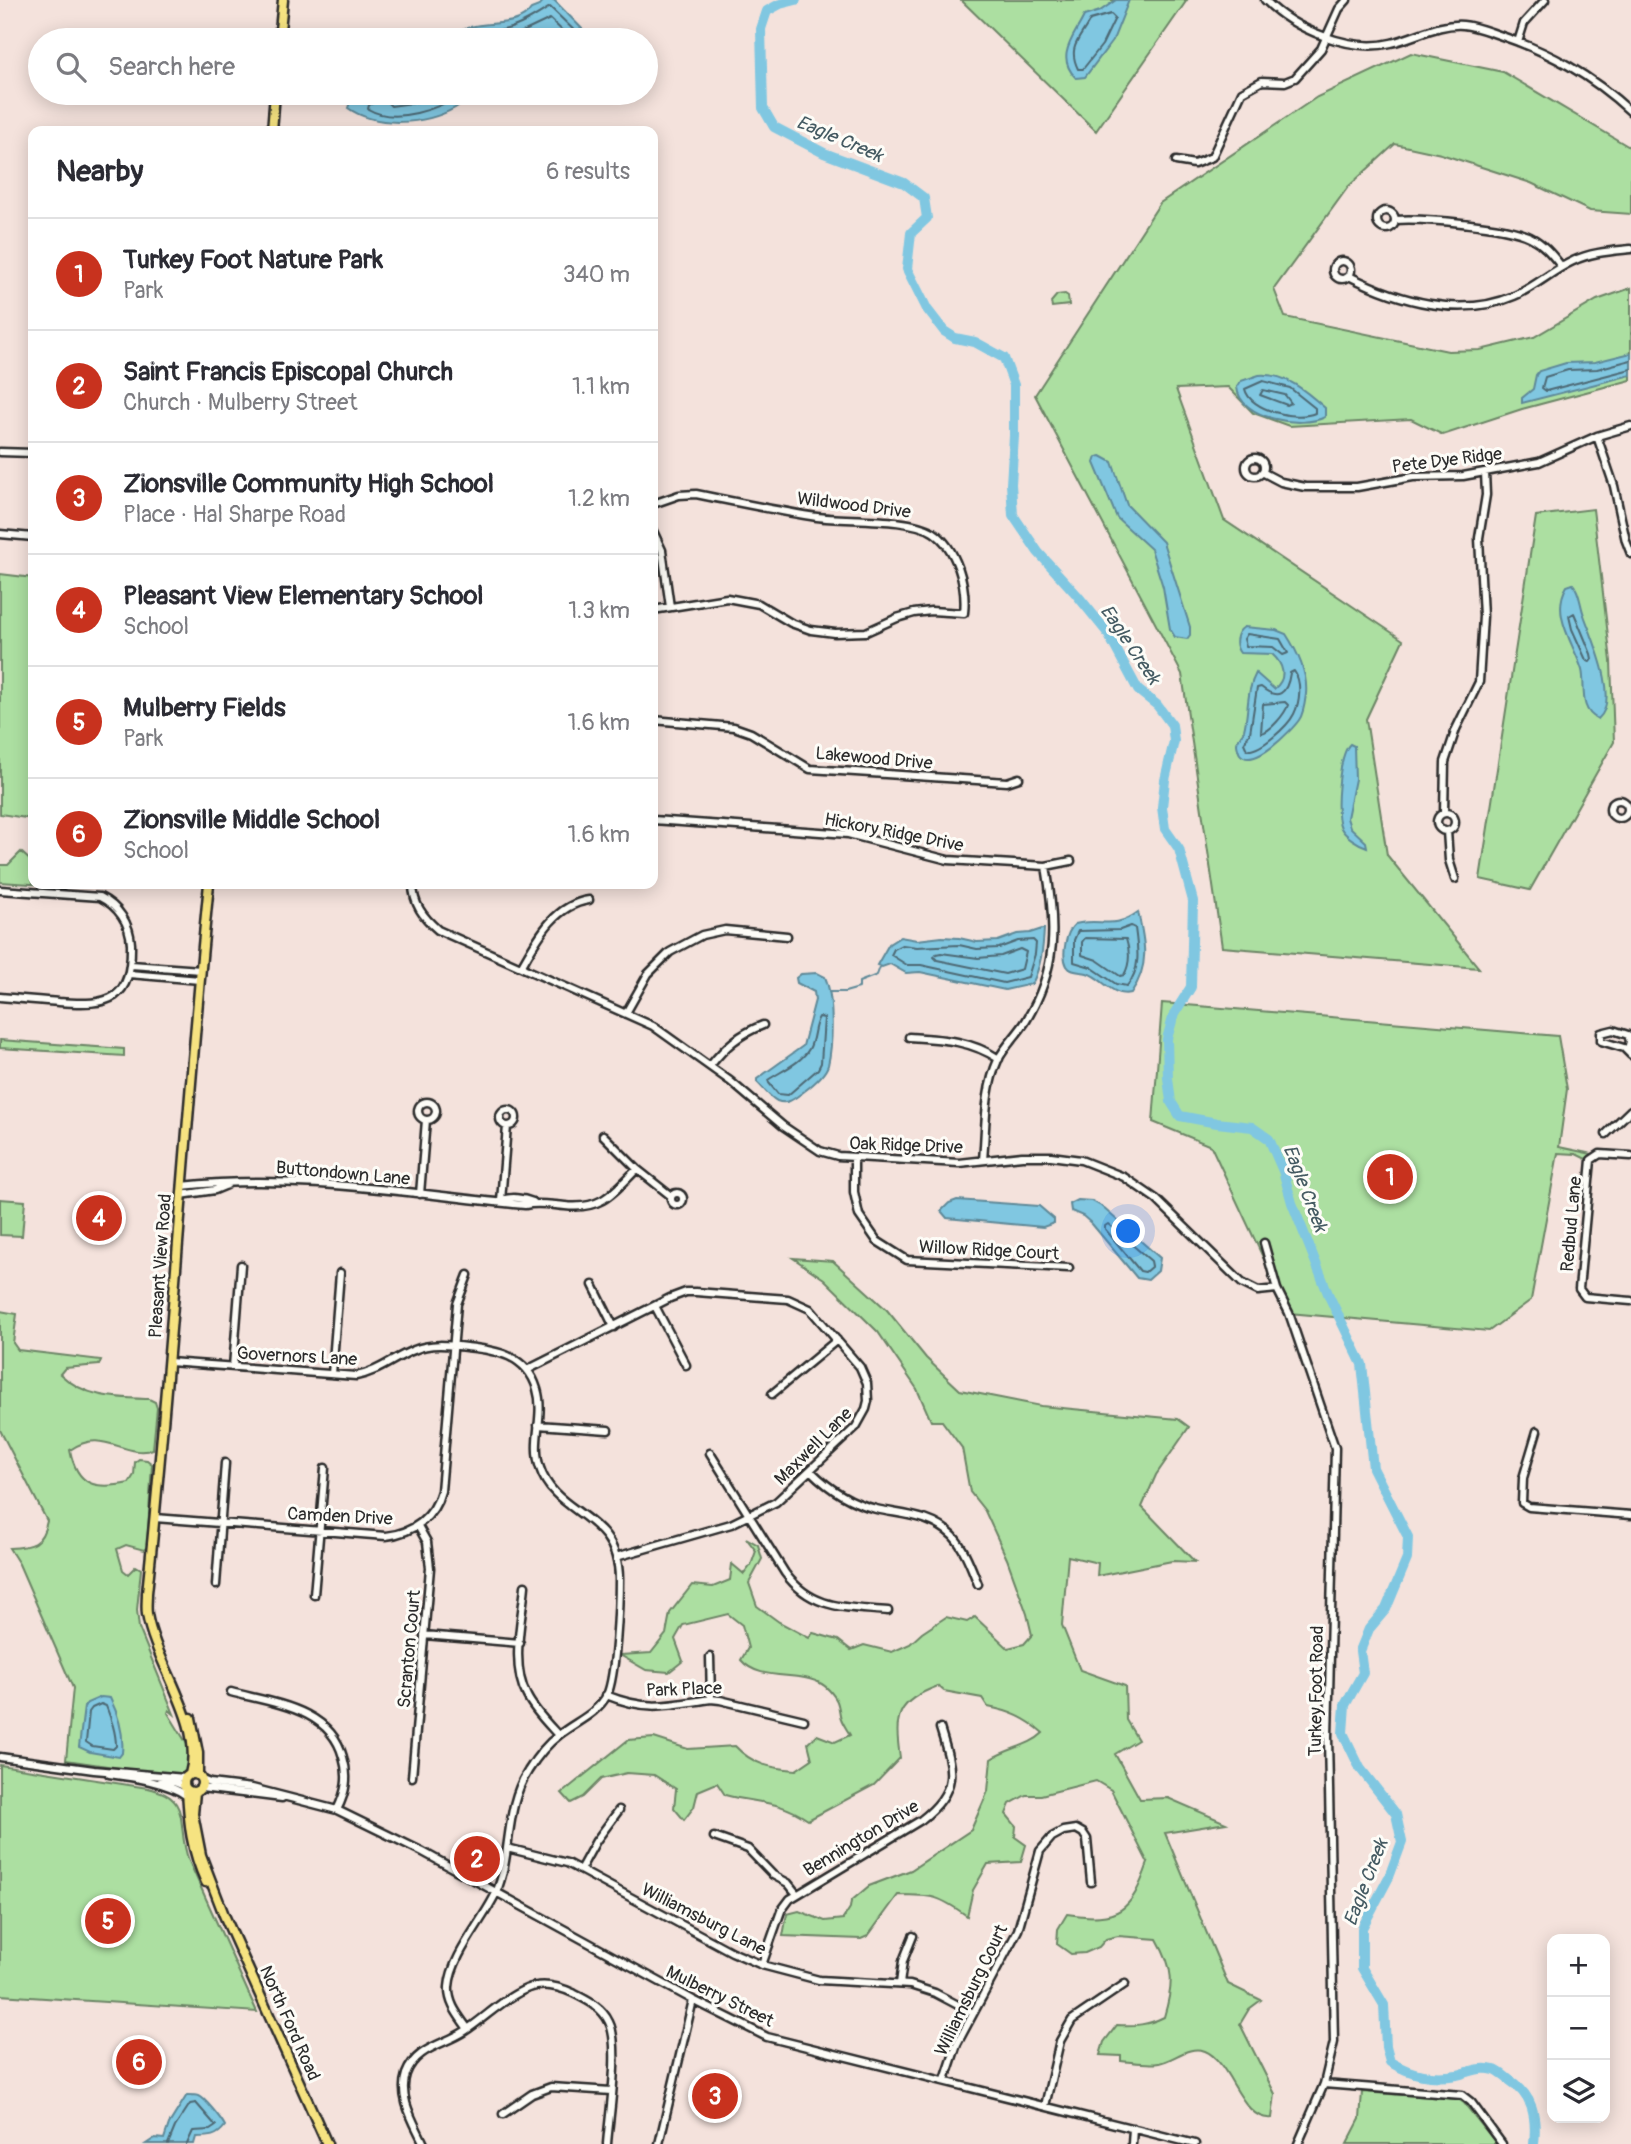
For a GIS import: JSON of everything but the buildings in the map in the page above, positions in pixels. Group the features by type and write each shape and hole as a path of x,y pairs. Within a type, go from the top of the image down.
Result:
{"main road":[{"path":"280,28 283,0"},
{"path":"272,126 274,105"},
{"name":"Pleasant View Road","path":"192,1784 193,1762 188,1726 147,1613 209,889"},
{"name":"North Ford Road","path":"192,1784 193,1814 201,1855 224,1915 327,2144"}],"street":[{"path":"1265,0 1295,23 1347,44 1377,46 1444,27 1464,25 1518,41 1574,68 1631,112"},
{"path":"1176,160 1194,164 1212,156 1242,92 1262,81 1285,82 1295,78 1321,49 1339,9 1347,0"},
{"path":"1518,41 1524,23 1545,0"},
{"path":"1395,220 1432,221 1523,234 1542,245 1562,267"},
{"path":"1349,276 1379,292 1407,299 1474,307 1491,305 1516,295 1584,257 1631,249"},
{"name":"Pete Dye Ridge","path":"1262,472 1281,482 1305,487 1357,487 1413,477 1463,476 1539,462 1597,436 1631,426"},
{"path":"1597,436 1614,486 1631,554"},
{"path":"0,452 28,453"},
{"path":"1444,813 1445,762 1456,729 1479,682 1483,616 1479,538 1486,495 1485,472"},
{"name":"Wildwood Drive","path":"658,502 679,495 696,494 817,517 912,525 932,531 955,558 966,600 964,613 915,613 866,632 835,633 811,630 791,623 759,604 727,598 658,609"},
{"path":"0,534 28,537"},
{"path":"658,542 662,550 670,607"},
{"name":"Lakewood Drive","path":"658,720 734,727 751,733 810,769 1007,782 1019,778"},
{"path":"1624,802 1631,797"},
{"path":"1444,813 1451,815 1454,820 1452,828 1447,831 1441,830 1437,822 1438,817 1444,813"},
{"name":"Hickory Ridge Drive","path":"658,820 848,834 948,860 1046,866 1071,860"},
{"path":"1447,831 1449,860 1455,879"},
{"path":"984,1160 988,1094 999,1059 1026,1021 1046,977 1054,932 1046,866"},
{"name":"Oak Ridge Drive","path":"413,889 413,899 426,920 438,930 653,1026 710,1066 760,1109 820,1151 838,1156 959,1163 1022,1156 1081,1160 1124,1177 1156,1199 1242,1283 1258,1291 1277,1289"},
{"path":"0,890 100,897 111,902 126,922 130,936 131,965 121,991 115,997 100,1003 0,997"},
{"path":"521,967 549,922 563,910 580,901 589,900"},
{"path":"626,1013 648,974 670,952 702,935 724,930 787,936"},
{"path":"131,965 201,970"},
{"path":"129,974 200,980"},
{"path":"710,1066 727,1045 763,1025"},
{"path":"1613,1030 1628,1035 1629,1053 1601,1041 1601,1033 1613,1030"},
{"path":"909,1037 965,1042 984,1049 999,1059"},
{"path":"1606,1134 1631,1110"},
{"path":"420,1194 426,1120"},
{"path":"501,1201 507,1126"},
{"path":"603,1135 637,1169 671,1196"},
{"name":"Redbud Lane","path":"1631,1156 1600,1154 1593,1156 1591,1161 1581,1294 1585,1297 1631,1301"},
{"name":"Willow Ridge Court","path":"854,1157 854,1192 859,1215 877,1241 907,1260 1069,1268"},
{"name":"Buttondown Lane","path":"182,1191 215,1190 246,1180 525,1205 534,1203 588,1206 606,1200 637,1169"},
{"name":"Turkey Foot Road","path":"1265,1243 1277,1289 1289,1313 1335,1448 1328,1737 1335,2025 1334,2042 1324,2084 1298,2144"},
{"path":"233,1367 241,1265"},
{"path":"332,1374 340,1273"},
{"name":"Camden Drive","path":"155,1518 386,1536 418,1526 432,1512 441,1491 458,1297 468,1275"},
{"path":"593,1285 614,1327"},
{"name":"Maxwell Lane","path":"527,1370 678,1295 696,1292 788,1299 810,1309 864,1374 868,1401 856,1427 775,1502 750,1517 616,1557"},
{"path":"655,1306 686,1365"},
{"path":"772,1394 837,1339"},
{"name":"Governors Lane","path":"169,1362 332,1374 369,1374 415,1349 454,1346 502,1352 527,1370"},
{"path":"468,2029 453,2006 450,1994 451,1978 496,1893 507,1848 511,1814 520,1786 537,1758 558,1735 587,1717 606,1695 611,1680 615,1640 619,1579 616,1557 601,1529 558,1496 546,1482 538,1459 538,1395 534,1380 527,1370"},
{"path":"538,1425 608,1430"},
{"path":"1537,1431 1523,1478 1522,1503 1529,1507 1631,1515"},
{"path":"710,1453 785,1573 808,1595 841,1607 888,1611"},
{"path":"216,1585 225,1463"},
{"path":"314,1595 325,1468"},
{"path":"811,1471 834,1490 856,1502 874,1509 919,1517 945,1529 964,1551 978,1584"},
{"name":"Scranton Court","path":"412,1777 430,1558 427,1542 418,1526"},
{"path":"525,1586 518,1669 522,1686 532,1704 558,1735"},
{"path":"424,1635 520,1643"},
{"path":"710,1657 711,1699"},
{"path":"231,1692 302,1712 316,1719 329,1731 339,1746 346,1776 346,1786 337,1810"},
{"name":"Park Place","path":"606,1695 633,1704 656,1707 711,1699 804,1720"},
{"name":"Bennington Drive","path":"762,1965 780,1911 796,1894 855,1861 932,1811 944,1795 952,1773 940,1728"},
{"path":"0,1757 192,1784"},
{"path":"93,1770 180,1790 192,1784"},
{"name":"Mulberry Street","path":"192,1784 305,1801 337,1810 423,1852 693,2000 767,2037 1195,2144"},
{"path":"580,1870 596,1841 619,1810"},
{"name":"Williamsburg Court","path":"945,2080 957,2044 1013,1941 1037,1856 1052,1837 1071,1829 1083,1833 1087,1839 1091,1882"},
{"path":"714,1836 748,1849 773,1875 788,1883 796,1894"},
{"name":"Williamsburg Lane","path":"507,1848 544,1856 580,1870 732,1952 762,1965 819,1980 900,1984 935,1993 973,2013"},
{"path":"900,1984 903,1961 913,1936"},
{"path":"1045,2106 1060,2041 1072,2020 1125,1984"},
{"path":"424,2144 405,2100 404,2085 413,2062 426,2049 468,2029 526,1989 545,1985 565,1989 594,2004 610,2025 615,2049 607,2144"},
{"path":"659,2144 693,2000"},
{"path":"1324,2084 1462,2095 1471,2102 1502,2144"},
{"path":"503,2114 532,2094 551,2087 611,2091"},
{"path":"1132,2144 1133,2128"}],"green space":[{"path":"961,0 1187,0 1096,131"},
{"path":"1411,53 1503,72 1631,148 1631,214 1590,211 1531,183 1441,154 1395,144 1348,187 1274,289 1285,317 1448,351 1480,350 1534,337 1597,300 1631,288 1631,380 1522,409 1443,435 1411,419 1289,426 1253,413 1228,387 1176,389 1224,520 1403,640 1366,719 1387,855 1479,968 1222,947 1182,674 1035,395 1160,203 1317,97"},
{"path":"1057,295 1068,296 1069,305 1052,307 1051,302"},
{"path":"1593,509 1611,661 1614,742 1530,890 1480,879 1536,516"},
{"path":"0,574 28,577 28,818 0,814"},
{"path":"21,852 28,858 28,884 0,882 0,865 8,865"},
{"path":"1162,1003 1558,1036 1567,1089 1559,1147 1592,1154 1588,1160 1576,1154 1558,1153 1531,1300 1489,1331 1289,1313 1211,1146 1153,1122"},
{"path":"0,1040 124,1049 124,1056 0,1048"},
{"path":"0,1199 25,1201 22,1236 0,1235"},
{"path":"793,1258 833,1261 887,1310 926,1358 960,1390 1041,1406 1178,1419 1189,1427 1156,1475 1142,1507 1195,1562 1172,1561 1097,1576 1098,1563 1068,1556 1062,1625 1080,1670 1125,1686 1126,1720 1138,1740 1115,1754 1140,1799 1168,1798 1226,1823 1165,1833 1228,1984 1261,2000 1249,2009 1240,2024 1275,2094 1272,2118 1261,2117 1252,2111 1222,2066 1205,2051 1193,2050 1154,2064 1121,2061 1121,2056 1100,2055 1104,2042 1117,2025 1141,2024 1164,2017 1170,1995 1171,1977 1167,1959 1157,1939 1118,1936 1106,1939 1099,1947 1085,1953 1071,1954 1057,1944 1058,1929 1067,1914 1111,1914 1129,1903 1148,1863 1111,1790 1096,1781 1041,1795 1026,1795 1010,1804 1006,1814 1016,1826 1015,1837 1026,1845 1021,1862 988,1864 973,1890 967,1916 934,1898 898,1895 868,1936 861,1939 783,1936 787,1914 799,1911 825,1921 843,1919 851,1901 869,1886 911,1870 971,1830 988,1791 991,1759 1032,1741 1043,1733 1017,1716 988,1707 982,1698 944,1691 938,1686 914,1698 901,1712 898,1721 900,1758 874,1785 808,1820 777,1805 725,1795 717,1783 698,1791 694,1807 684,1820 674,1808 676,1789 654,1775 627,1773 601,1779 583,1797 571,1803 562,1793 628,1740 654,1738 688,1749 735,1746 763,1764 796,1770 812,1759 808,1743 817,1735 835,1742 850,1735 836,1699 820,1683 761,1672 750,1668 741,1660 748,1648 742,1625 728,1614 683,1625 675,1639 683,1661 669,1672 646,1670 620,1655 651,1653 666,1634 670,1613 692,1585 713,1587 730,1580 732,1564 744,1574 756,1551 746,1538 758,1545 762,1559 749,1583 757,1606 809,1638 813,1633 838,1640 851,1650 864,1645 892,1652 910,1644 946,1617 967,1622 975,1617 1008,1648 1024,1644 1032,1635 1007,1559 985,1511 970,1492 962,1448 942,1421 931,1421 917,1389 878,1332 824,1279"},
{"path":"0,1311 17,1314 13,1343 18,1350 101,1360 99,1365 65,1368 60,1374 80,1388 102,1395 149,1399 155,1402 157,1408 153,1449 133,1450 93,1441 70,1450 77,1471 89,1483 97,1485 129,1483 134,1475 135,1462 139,1459 152,1464 147,1547 144,1550 126,1545 117,1549 123,1570 128,1574 136,1566 141,1569 137,1610 139,1628 174,1714 169,1710 168,1713 190,1749 188,1771 175,1776 66,1760 73,1688 19,1564 9,1548 24,1547 39,1540 47,1521 0,1430"},
{"path":"0,1765 148,1788 172,1799 180,1815 189,1861 257,2012 0,1995"},
{"path":"1362,2092 1458,2099 1497,2144 1347,2144 1360,2119"}],"water":[{"path":"544,0 554,0 581,28 467,28 514,21"},
{"path":"1116,0 1129,0 1113,40 1085,77 1076,78 1067,62 1068,46 1084,16 1100,11"},
{"path":"349,105 459,105 430,118 401,122 372,119 348,108"},
{"path":"1631,353 1631,375 1522,403 1522,398 1533,389 1539,371 1566,363 1595,362"},
{"path":"1259,375 1278,377 1295,384 1325,408 1325,417 1302,422 1288,421 1260,414 1248,407 1240,398 1237,387 1241,381"},
{"path":"1101,456 1112,462 1127,505 1163,542 1190,627 1187,639 1175,637 1170,629 1163,587 1151,549 1117,518 1094,463 1096,457"},
{"path":"1573,584 1603,668 1606,684 1607,698 1598,719 1585,704 1582,670 1562,618 1562,597 1567,586"},
{"path":"1244,627 1276,630 1286,634 1301,662 1306,686 1303,711 1295,725 1272,747 1254,757 1246,758 1240,753 1237,744 1244,730 1253,680 1256,673 1274,689 1281,680 1282,671 1272,654 1240,653 1236,639"},
{"path":"1350,744 1354,746 1355,779 1347,818 1350,827 1366,842 1367,847 1345,834 1339,820 1340,771"},
{"path":"1138,912 1144,954 1141,973 1131,993 1119,993 1093,976 1074,971 1067,966 1065,944 1075,924 1121,921"},
{"path":"1042,929 1041,957 1032,984 1005,990 920,972 906,973 890,964 882,967 877,965 889,944 900,937 917,940 942,937 977,942 998,941"},
{"path":"817,973 825,977 830,996 832,1033 828,1065 817,1081 796,1097 787,1102 777,1101 757,1079 803,1046 815,1000 814,992 797,983 796,978 801,974"},
{"path":"957,1200 1039,1206 1054,1219 1054,1223 1043,1227 947,1218 941,1211"},
{"path":"1078,1200 1092,1201 1101,1206 1160,1258 1158,1271 1148,1280 1137,1278 1092,1224 1071,1211 1070,1204"},
{"path":"101,1697 110,1698 118,1718 122,1746 119,1757 90,1752 79,1747 84,1707"},
{"path":"187,2095 198,2096 205,2101 225,2126 222,2130 212,2136 196,2137 194,2144 146,2144 155,2138 164,2139 169,2124"}],"waterway":[{"name":"Eagle Creek","path":"796,0 767,11 761,29 763,108 774,127 824,153 904,183 924,198 927,218 911,233 907,269 927,309 944,331 955,338 975,342 1004,358 1014,385 1011,484 1013,515 1038,552 1107,632 1138,690 1157,705 1172,725 1174,741 1162,807 1165,829 1179,849 1193,901 1191,987 1174,1014 1167,1039 1171,1102 1180,1116 1252,1127 1269,1139 1329,1296 1362,1364 1373,1468 1408,1537 1407,1559 1386,1609 1369,1629 1360,1651 1363,1673 1345,1705 1343,1733 1360,1768 1396,1814 1402,1842 1389,1877 1362,1928 1362,1968 1384,2005 1386,2047 1390,2062 1414,2073 1430,2076 1457,2075 1484,2069 1498,2071 1523,2092 1532,2107 1534,2144"},
{"path":"829,992 845,992 859,988 859,982 877,975 880,967"}],"place":[{"name":"Turkey Foot Nature Park","path":"1390,1177"},
{"name":"Pleasant View Elementary School","path":"99,1218"},
{"name":"Saint Francis Episcopal Church","path":"477,1859"},
{"name":"Mulberry Fields","path":"108,1921"},
{"name":"Zionsville Middle School","path":"139,2062"},
{"name":"Zionsville Community High School","path":"715,2096"}]}
